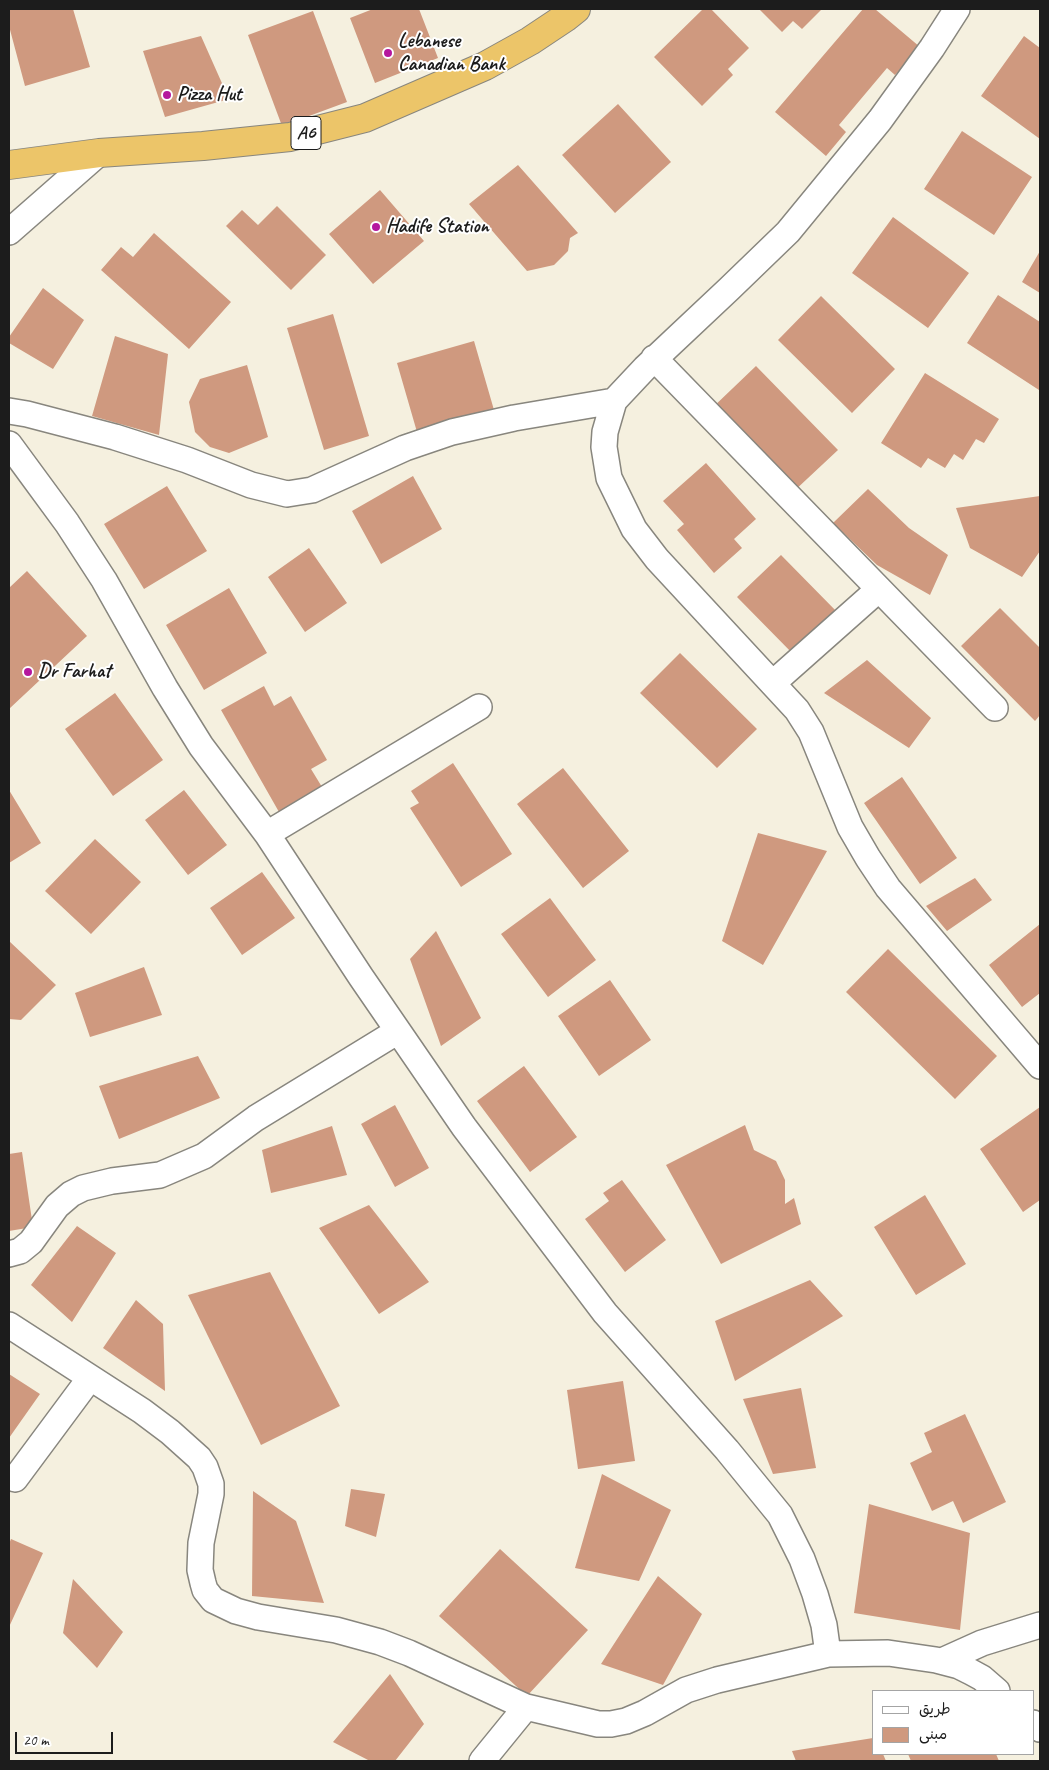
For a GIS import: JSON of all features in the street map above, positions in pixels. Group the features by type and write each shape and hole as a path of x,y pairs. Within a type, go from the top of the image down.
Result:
{"highway":[{"name":"A6","path":"9,164 99,153 203,146 290,137 365,118 485,66 530,41 576,9"}],"street":[{"path":"957,9 932,48 880,120 788,232 654,358 614,401 605,432 604,447 613,486 634,529 657,559 797,710 811,732 850,827 888,888 1040,1066"},
{"path":"9,232 99,153"},
{"path":"654,358 995,708"},
{"path":"9,411 115,436 187,460 251,485 287,494 312,490 405,448 452,432 514,418 614,401"},
{"path":"9,444 67,523 104,580 165,688 201,746 267,834 464,1127 605,1313 727,1450 780,1516 802,1559 815,1594 824,1624 828,1654"},
{"path":"773,683 879,589"},
{"path":"267,834 479,707"},
{"path":"9,1254 20,1251 31,1242 57,1206 71,1194 83,1188 112,1180 160,1175 204,1156 256,1118 398,1031"},
{"path":"9,1325 142,1411 193,1451 205,1467 211,1484 211,1494 204,1524 200,1570 205,1590 213,1600 236,1611 258,1617 336,1630 380,1642 418,1657 526,1707 587,1722 611,1724 626,1721 645,1713 686,1690 718,1680 828,1654 888,1653 942,1662 959,1666 971,1672 996,1690"},
{"path":"15,1479 90,1378"},
{"path":"942,1662 982,1643 1040,1625"},
{"path":"482,1761 526,1707"}],"building":[{"path":"9,9 73,9 90,67 25,86 9,26"},
{"path":"373,9 419,9 438,58 375,83 350,18"},
{"path":"703,9 711,9 749,48 728,69 733,75 702,106 654,57"},
{"path":"759,9 822,9 802,29 793,21 782,32"},
{"path":"863,9 875,9 920,47 895,75 887,68 839,125 846,132 826,156 775,112"},
{"path":"313,11 347,102 282,126 248,35"},
{"path":"201,36 229,99 165,117 143,51"},
{"path":"1024,36 1040,48 1040,139 981,96"},
{"path":"618,104 671,162 615,213 562,155"},
{"path":"962,131 1032,177 994,235 924,189"},
{"path":"518,165 578,233 570,238 568,251 554,265 527,271 469,204"},
{"path":"380,190 424,241 373,284 329,234"},
{"path":"277,206 326,255 291,290 226,226 242,210 258,225"},
{"path":"893,217 969,273 928,328 852,273"},
{"path":"154,233 231,302 189,349 101,270 121,247 133,257"},
{"path":"1040,251 1040,293 1022,282"},
{"path":"43,288 84,320 53,369 9,343 9,337"},
{"path":"998,295 1040,322 1039,390 967,343"},
{"path":"821,296 895,369 852,413 778,340"},
{"path":"333,314 369,436 324,450 287,328"},
{"path":"115,336 168,354 159,435 92,416"},
{"path":"474,341 494,410 417,432 397,363"},
{"path":"247,365 268,437 229,453 210,447 195,432 189,402 200,379"},
{"path":"756,366 838,450 792,493 710,410"},
{"path":"925,373 999,419 984,443 976,439 963,460 954,454 945,468 928,458 921,468 881,443"},
{"path":"706,463 756,519 734,539 742,548 714,573 677,530 684,524 663,501"},
{"path":"413,476 442,529 381,564 352,511"},
{"path":"167,486 207,551 144,589 104,524"},
{"path":"868,489 909,528 948,555 930,595 877,565 833,523"},
{"path":"1040,496 1040,551 1022,577 970,548 956,508"},
{"path":"309,548 347,603 305,632 268,577"},
{"path":"781,555 839,614 795,656 737,597"},
{"name":"Dr Farhat","path":"27,571 87,636 9,709 9,588"},
{"path":"229,588 267,653 204,690 166,625"},
{"path":"1000,608 1040,648 1040,715 1035,721 961,646"},
{"path":"680,653 757,729 717,768 640,693"},
{"path":"867,660 931,718 909,748 824,693"},
{"path":"264,686 274,706 291,696 327,760 311,769 322,787 279,812 221,710"},
{"path":"115,693 163,760 113,796 65,729"},
{"path":"453,763 512,854 461,887 410,808 419,803 411,791"},
{"path":"563,768 629,851 583,888 517,804"},
{"path":"902,777 957,858 920,884 864,803"},
{"path":"9,790 41,843 9,863"},
{"path":"184,790 227,845 188,875 145,820"},
{"path":"758,833 827,851 763,965 722,941"},
{"path":"95,839 141,882 91,934 45,891"},
{"path":"262,872 295,918 242,955 210,908"},
{"path":"975,878 992,900 947,931 926,906"},
{"path":"550,898 596,960 548,997 501,934"},
{"path":"1040,924 1040,993 1022,1007 989,965"},
{"path":"436,931 481,1018 441,1046 410,959"},
{"path":"9,941 56,985 21,1020 9,1019"},
{"path":"888,949 997,1056 955,1099 846,992"},
{"path":"144,967 162,1015 90,1037 75,993"},
{"path":"610,980 651,1040 599,1076 558,1016"},
{"path":"198,1056 220,1098 119,1139 99,1086"},
{"path":"524,1066 577,1137 530,1172 477,1101"},
{"path":"395,1105 429,1168 395,1187 361,1124"},
{"path":"1040,1107 1040,1200 1023,1212 980,1149"},
{"path":"745,1125 754,1150 776,1161 785,1180 785,1204 794,1198 801,1224 721,1264 666,1165"},
{"path":"332,1126 347,1175 271,1193 262,1150"},
{"path":"22,1152 33,1227 9,1231 9,1154"},
{"path":"622,1180 666,1240 625,1272 585,1219 609,1201 603,1193"},
{"path":"925,1195 966,1264 916,1295 874,1227"},
{"path":"369,1205 429,1282 379,1314 319,1228"},
{"path":"77,1226 116,1253 72,1322 31,1285"},
{"path":"270,1272 340,1406 261,1445 188,1295"},
{"path":"810,1280 843,1316 735,1381 715,1321"},
{"path":"136,1300 163,1324 165,1391 103,1348"},
{"path":"9,1374 40,1394 9,1438"},
{"path":"623,1381 635,1461 578,1469 567,1390"},
{"path":"801,1388 816,1468 773,1474 743,1399"},
{"path":"965,1414 1006,1502 963,1523 953,1501 932,1511 910,1463 932,1452 924,1433"},
{"path":"602,1474 671,1510 639,1581 575,1568"},
{"path":"351,1489 385,1494 376,1537 345,1526"},
{"path":"253,1491 296,1521 324,1603 252,1596"},
{"path":"869,1504 970,1533 960,1630 854,1613"},
{"path":"11,1539 43,1553 9,1627 9,1544"},
{"path":"500,1549 588,1630 527,1696 439,1616"},
{"path":"658,1576 702,1614 663,1685 601,1664"},
{"path":"73,1579 123,1632 97,1668 63,1633"},
{"path":"390,1674 424,1724 395,1761 370,1761 333,1742"},
{"path":"872,1738 872,1755 883,1755 886,1761 796,1761 792,1751"},
{"path":"908,1755 996,1755 999,1761 911,1761"}],"place":[{"name":"Lebanese Canadian Bank","path":"388,53"},
{"name":"Pizza Hut","path":"167,95"},
{"name":"Hadife Station","path":"376,227"},
{"name":"Dr Farhat","path":"28,672"}]}
